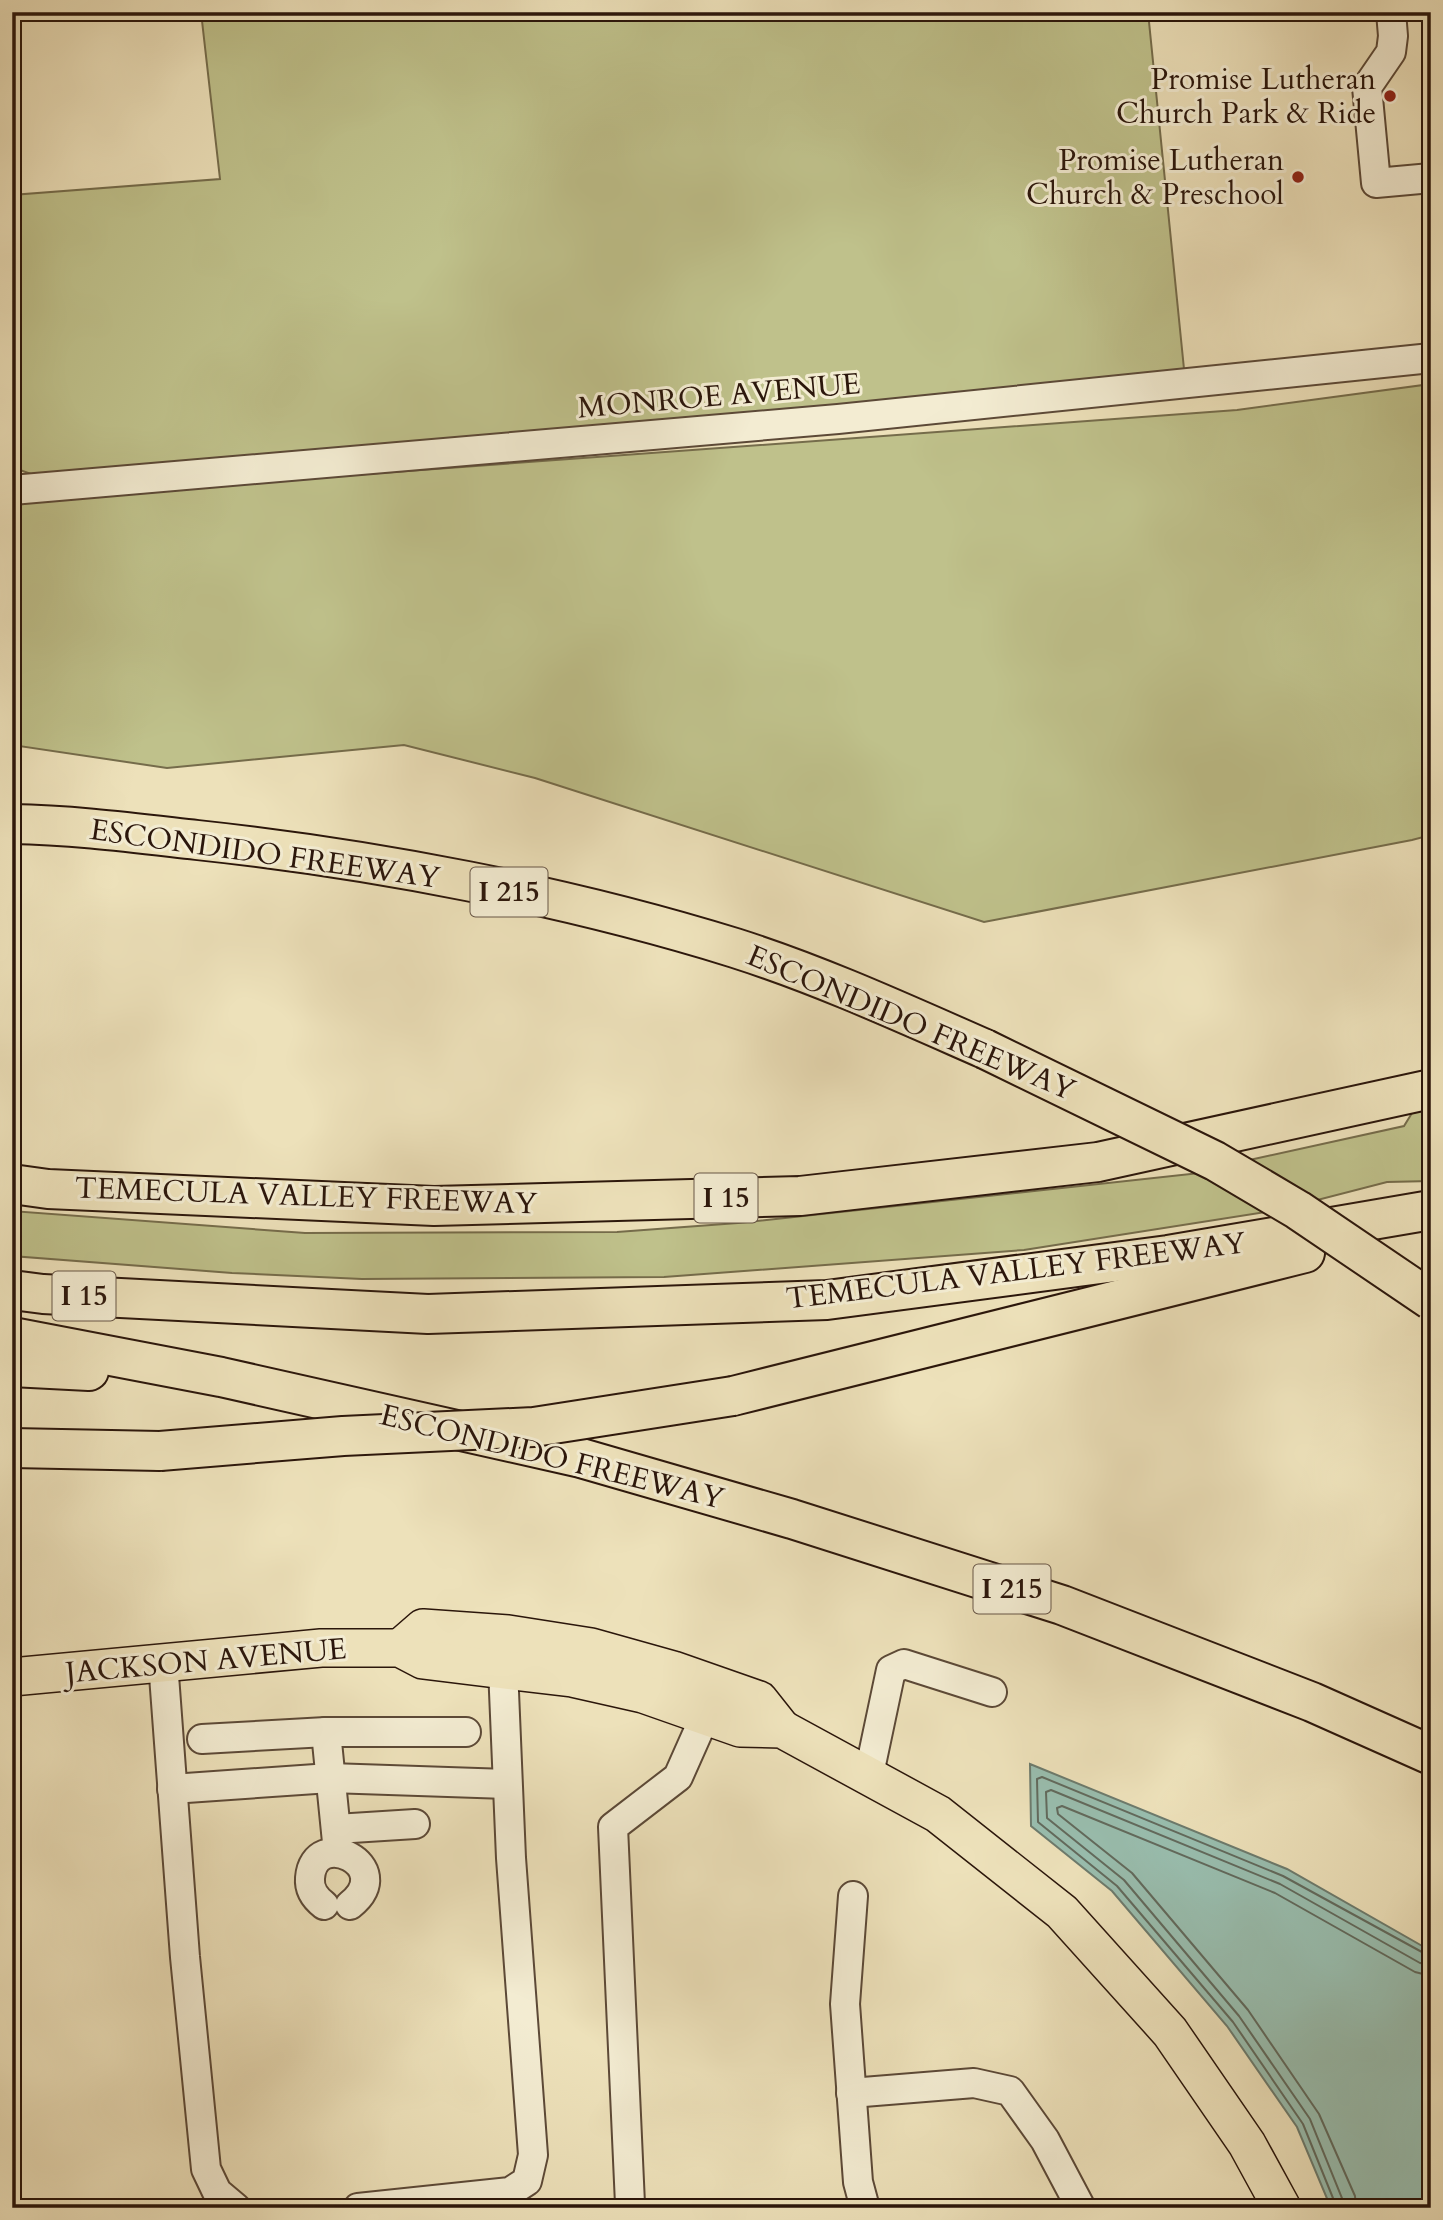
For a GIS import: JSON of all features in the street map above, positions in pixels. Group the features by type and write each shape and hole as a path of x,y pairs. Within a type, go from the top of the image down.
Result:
{"highway":[{"name":"ESCONDIDO FREEWAY","path":"12,824 144,834 347,859 639,920 737,948 818,978 985,1049 1215,1161 1298,1210 1431,1300"},
{"name":"TEMECULA VALLEY FREEWAY","path":"12,1184 48,1189 434,1206 800,1196 1098,1162 1431,1089"},
{"name":"TEMECULA VALLEY FREEWAY","path":"12,1290 43,1294 428,1314 827,1300 1168,1255 1431,1210"},
{"path":"12,1448 160,1451 343,1436 534,1427 733,1396 1233,1273 1431,1218"},
{"path":"12,1337 221,1377"},
{"path":"12,1367 221,1377"},
{"name":"ESCONDIDO FREEWAY","path":"221,1377 581,1458 792,1519 1062,1605 1312,1702 1431,1755"}],"main road":[{"path":"400,1648 423,1628 508,1634 591,1647 708,1699"},
{"name":"JACKSON AVENUE","path":"12,1677 321,1648 400,1648 423,1660 502,1668"},
{"path":"502,1668 517,1656 533,1654 635,1675 708,1699 759,1700 782,1729 939,1814 998,1859 1081,1932 1137,1992 1184,2051 1247,2144 1282,2208"}],"street":[{"path":"1391,12 1391,52 1367,87 1376,183 1431,178"},
{"name":"MONROE AVENUE","path":"12,490 838,419 1431,358"},
{"path":"163,1662 206,2169 217,2192 236,2208"},
{"path":"869,1774 891,1670 904,1664 992,1692"},
{"path":"358,2208 510,2192 527,2181 533,2155 507,1784 502,1668"},
{"path":"630,2204 613,1827 678,1777 708,1699"},
{"path":"326,1732 337,1841 355,1858 364,1874 362,1891 337,1905 312,1891 310,1873 337,1841 415,1824"},
{"path":"202,1739 326,1732 466,1732"},
{"path":"172,1789 330,1778 507,1784"},
{"path":"853,1896 845,2004 858,2182 865,2208"},
{"path":"851,2093 974,2083 1010,2091 1045,2140 1081,2208"}],"green space":[{"path":"201,12 1148,12 1184,369 609,429 31,474 17,469 12,462 12,195 220,179"},
{"path":"1431,384 1431,835 1412,840 984,922 535,778 404,745 167,768 12,745 12,500 1237,410"},
{"path":"1431,1108 1431,1181 1387,1182 1302,1204 1227,1165 1404,1126 1412,1113"},
{"path":"1218,1171 1285,1209 1024,1250 664,1277 362,1279 232,1273 12,1256 12,1211 305,1233 617,1232 738,1223"}],"water":[{"path":"1030,1764 1287,1869 1431,1951 1431,2208 1331,2208 1297,2127 1227,2026 1112,1891 1031,1826"}],"place":[{"name":"Promise Lutheran Church Park & Ride","path":"1390,96"},
{"name":"Promise Lutheran Church & Preschool","path":"1298,177"}]}
